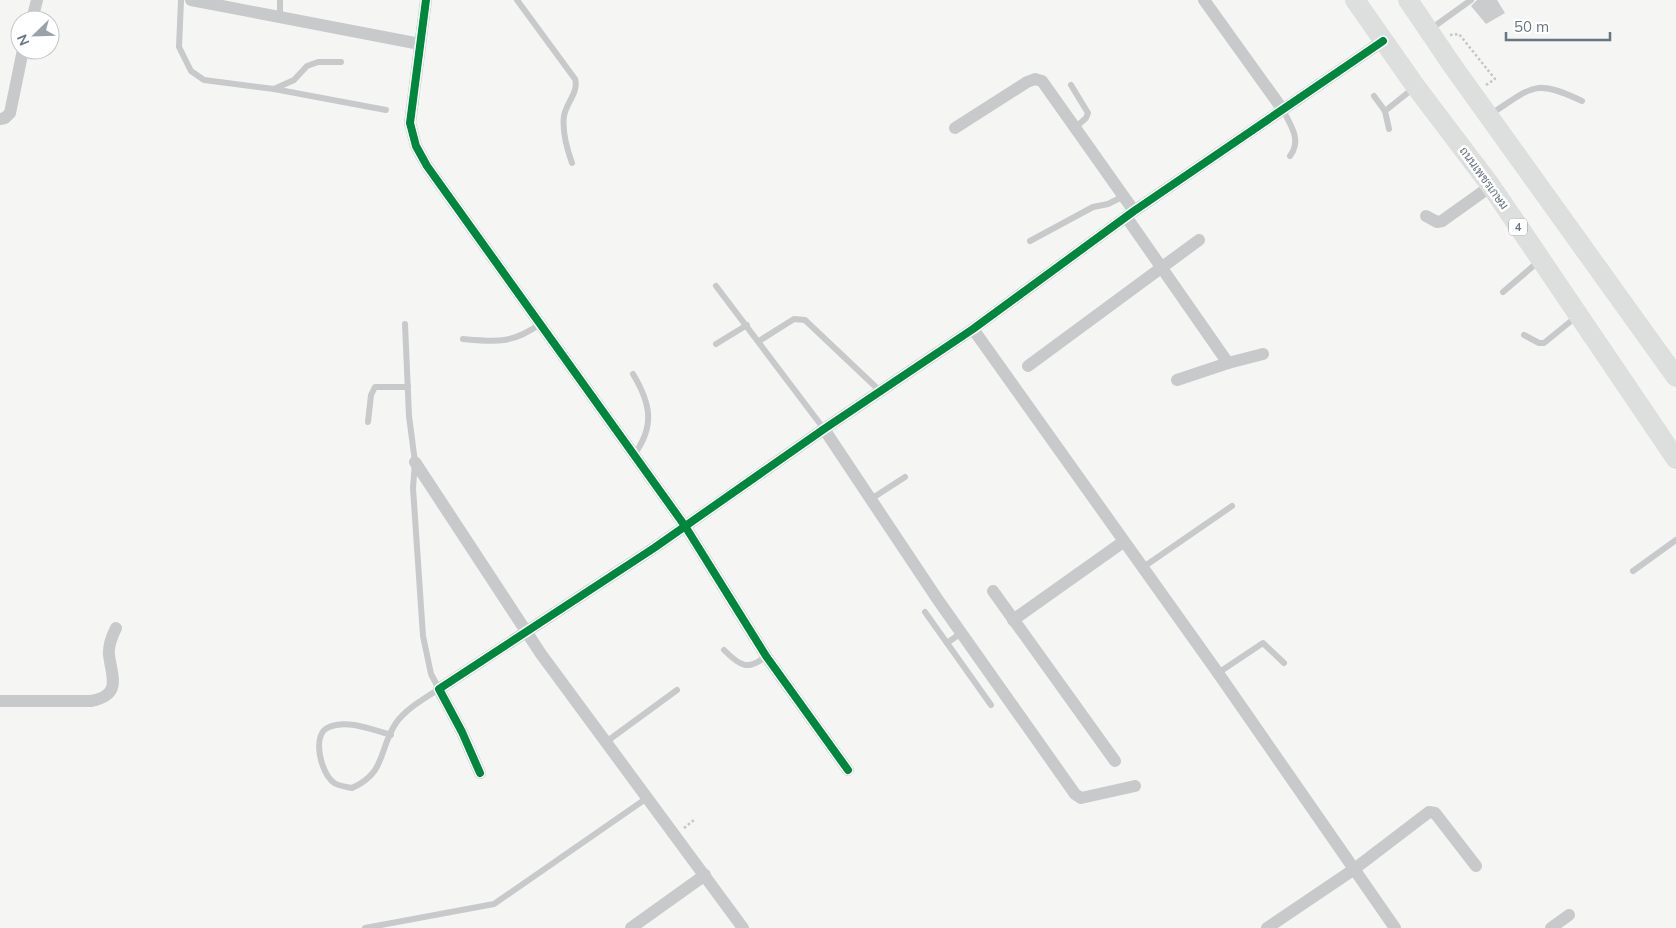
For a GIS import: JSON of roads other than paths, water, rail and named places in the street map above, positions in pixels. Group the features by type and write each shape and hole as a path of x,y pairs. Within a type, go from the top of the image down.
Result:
{"main road":[{"name":"ถนนเพชรเกษม","path":"1355,0 1416,87 1491,186 1577,316 1676,459"},
{"path":"1408,0 1488,116 1676,377"}],"street":[{"path":"191,0 420,44"},
{"path":"426,0 410,124 416,146 427,166 685,526 766,656 848,770"},
{"path":"1204,0 1283,110"},
{"path":"480,773 462,732 439,690 685,526 824,428 973,329 1130,214 1383,41"},
{"path":"0,119 5,118 10,113 21,60"},
{"path":"955,128 1027,82 1035,79 1042,81 1124,196 1130,214 1162,269 1228,363"},
{"path":"1426,216 1437,222 1442,221 1491,186"},
{"path":"1028,366 1199,240"},
{"path":"973,329 1218,673 1352,870 1394,928"},
{"path":"1177,380 1228,363 1263,354"},
{"path":"824,428 961,633 1075,794 1081,798 1135,786"},
{"path":"414,462 526,631 743,928"},
{"path":"1013,620 1123,542"},
{"path":"994,591 1115,761"},
{"path":"0,701 91,702 104,699 111,691 114,681 109,654 116,628"},
{"path":"1267,928 1352,870 1429,812 1435,813 1476,866"},
{"path":"631,928 705,874"},
{"path":"1550,928 1569,915"}],"lane":[{"path":"181,0 179,47 191,71 204,80 274,89 386,110"},
{"path":"280,0 280,17"},
{"path":"517,0 576,79 576,88 568,102 564,116 565,133 572,163"},
{"path":"1430,33 1471,0"},
{"path":"274,89 294,80 307,66 318,62 341,62"},
{"path":"1071,85 1088,111 1086,118 1076,127"},
{"path":"1488,116 1528,90 1543,86 1582,100"},
{"path":"1385,111 1416,87"},
{"path":"1374,96 1385,111 1390,130"},
{"path":"1283,110 1294,131 1296,145 1290,156"},
{"path":"1030,240 1092,206 1108,204 1124,196"},
{"path":"1503,292 1540,260"},
{"path":"716,286 824,428"},
{"path":"1524,334 1539,343 1544,343 1577,316"},
{"path":"759,341 794,319 805,320 880,391"},
{"path":"390,735 342,724 327,727 321,734 318,750 324,770 333,783 352,788 365,782 378,767 396,723 410,708 439,690 431,674 423,636 405,324"},
{"path":"463,339 495,342 512,340 526,334 540,324"},
{"path":"716,344 746,325"},
{"path":"633,374 649,414 648,432 634,455"},
{"path":"368,422 371,395 375,388 408,387"},
{"path":"871,500 905,477"},
{"path":"1142,568 1232,506"},
{"path":"1634,571 1676,540"},
{"path":"925,612 991,705"},
{"path":"947,643 961,633"},
{"path":"1218,673 1263,643 1284,663"},
{"path":"724,650 737,663 748,665 758,663 766,656"},
{"path":"606,742 677,690"},
{"path":"365,928 494,904 647,798"}]}
